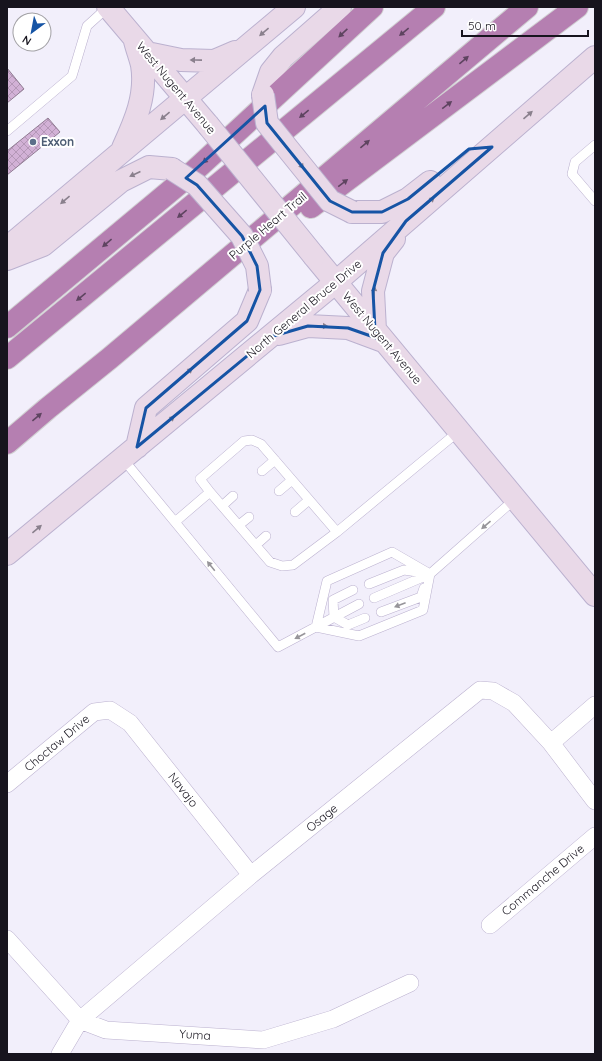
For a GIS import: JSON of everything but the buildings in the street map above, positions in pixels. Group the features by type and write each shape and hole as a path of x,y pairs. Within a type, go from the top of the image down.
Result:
{"highway":[{"path":"7,327 193,172 372,7"},
{"path":"7,358 434,7"},
{"name":"Purple Heart Trail","path":"7,442 110,358 527,7"},
{"path":"110,358 577,7"}],"main road":[{"name":"West Nugent Avenue","path":"108,7 208,125 314,256 595,595"},
{"path":"7,248 294,7"},
{"path":"340,7 283,57 271,72 263,95 267,123 330,201 352,212 382,212 408,200 469,149 492,147"},
{"path":"120,154 134,124 142,96 140,45 181,60 214,60 247,47"},
{"name":"North General Bruce Drive","path":"7,554 336,282 595,57"},
{"path":"7,260 43,245 121,181 149,167 172,169 196,184 242,236 257,266 260,290 247,321 146,408 130,453"},
{"path":"270,337 308,326 348,328 380,336 372,291 383,253 406,222"}],"street":[{"name":"Osage","path":"60,1054 80,1020 251,876 480,690 493,690 514,703 551,743"},
{"path":"595,705 551,743 595,801"},
{"name":"Choctaw Drive","path":"7,784 94,712 110,710"},
{"name":"Navajo","path":"110,710 130,723 251,876"},
{"name":"Commanche Drive","path":"490,925 595,836"},
{"name":"Yuma","path":"7,939 80,1020 106,1030 263,1040 332,1018 410,983"}],"lane":[{"path":"7,131 72,76 87,26 108,7"},
{"path":"595,145 575,162 572,174 595,201"},
{"path":"337,532 262,444 252,440 244,441 200,480 270,562 282,566 293,565 337,532 459,431"},
{"path":"130,453 174,522 278,647 359,604"},
{"path":"262,471 275,460"},
{"path":"279,491 292,480"},
{"path":"174,522 210,492"},
{"path":"222,506 232,496"},
{"path":"374,598 430,574 515,499"},
{"path":"295,512 309,500"},
{"path":"239,525 249,517"},
{"path":"256,545 266,536"},
{"path":"316,627 327,581 392,552 430,574"},
{"path":"369,584 404,570 430,574"},
{"path":"381,612 421,597 430,574"},
{"path":"316,627 359,636 423,610 430,574"},
{"path":"334,617 333,600 353,590"},
{"path":"334,617 348,625 365,618"}],"highlighted area":[{"path":"265,106 267,123 330,201 352,212 382,212 408,199 469,149 492,147 406,221 383,253 373,291 375,330 385,341 348,328 308,326 270,337 137,447 146,408 247,321 260,290 257,266 242,236 197,185 186,178"}],"place":[{"name":"Exxon","path":"33,142"}]}
